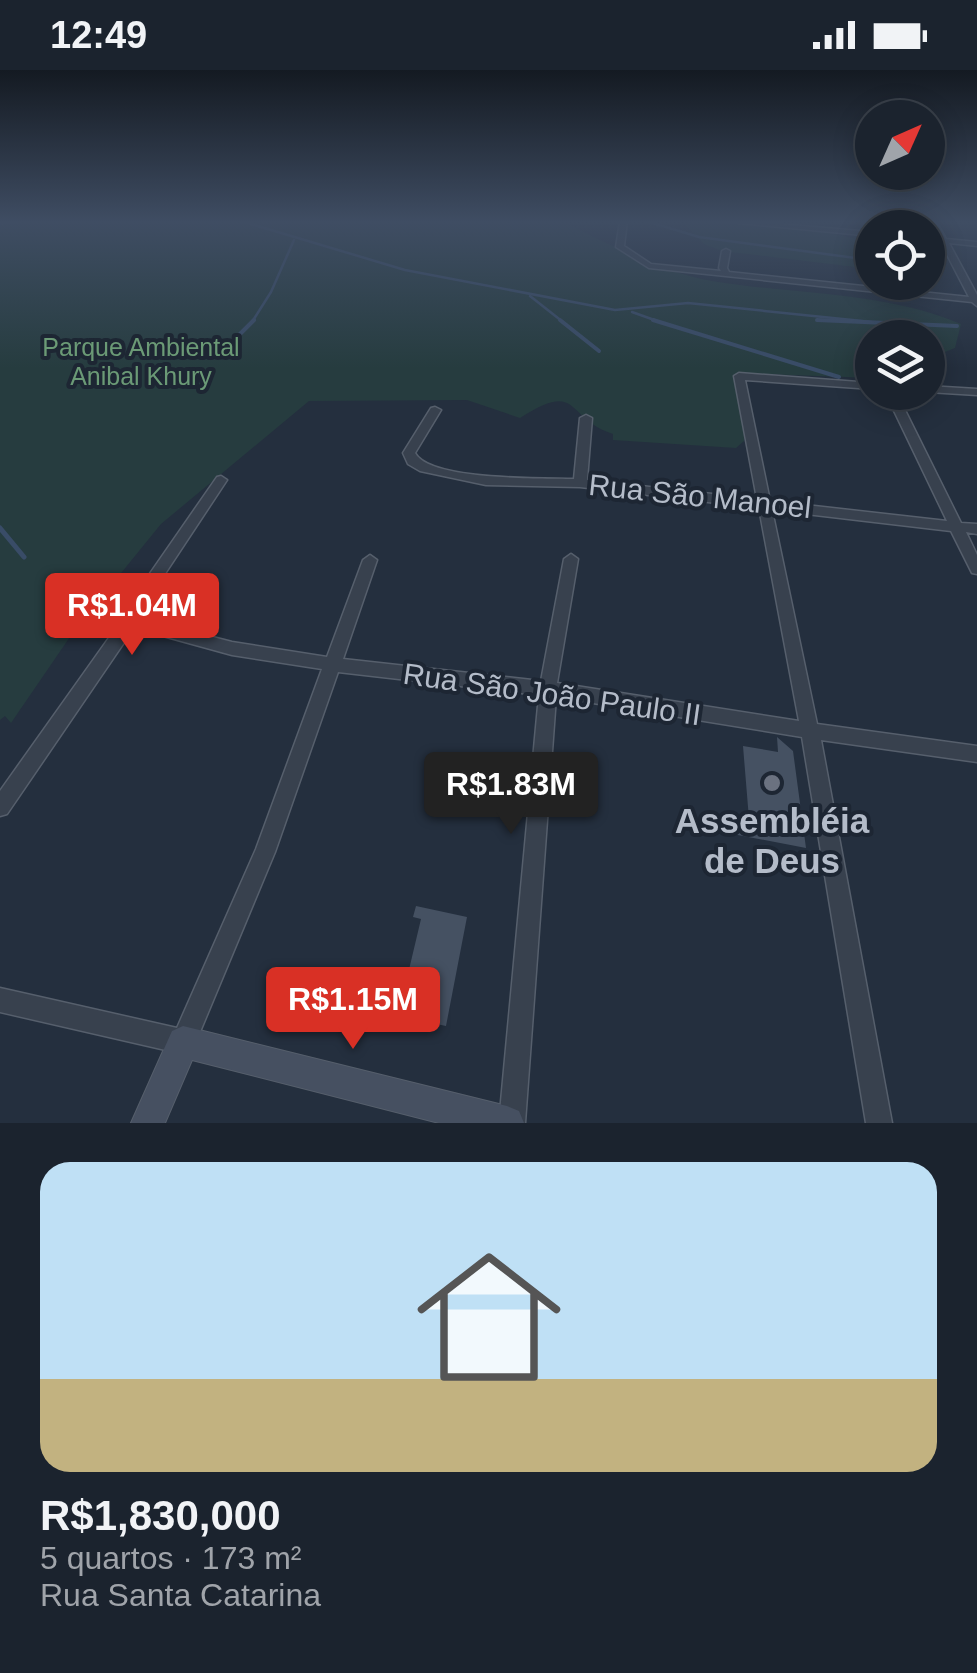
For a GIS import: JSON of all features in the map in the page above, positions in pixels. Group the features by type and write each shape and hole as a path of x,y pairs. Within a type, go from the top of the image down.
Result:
{"street":[{"path":"681,270 976,301"},
{"path":"727,270 727,275"},
{"path":"960,270 976,301"},
{"path":"855,385 739,376 811,734 879,1123"},
{"path":"945,391 977,392"},
{"name":"Rua São Manoel","path":"434,410 409,453 424,468 486,481 580,483 977,529"},
{"path":"899,410 977,569"},
{"path":"580,483 586,418"},
{"path":"0,806 130,622 138,602 221,480"},
{"path":"0,1000 509,1123 548,689 570,558"},
{"path":"148,1123 265,852 370,560"},
{"name":"Rua São João Paulo II","path":"130,622 172,635 330,664 548,689 811,734 977,754"}],"green space":[{"name":"Parque Ambiental Anibal Khury","path":"0,270 672,270 744,286 901,305 961,324 955,348 945,352 945,320 855,320 855,377 762,374 741,380 745,433 744,441 736,448 613,440 613,434 563,402 553,402 520,418 467,400 309,401 161,524 74,631 11,723 5,716 0,720"}],"building":[{"name":"Assembléia de Deus","path":"777,737 793,751 806,848 722,832 721,814 749,819 743,746 778,752"},
{"path":"416,906 467,917 446,1026 398,1016 421,919 413,917"}],"waterway":[{"path":"252,322 281,270"},
{"path":"406,270 615,310 688,303 855,320"},
{"path":"530,296 563,322"},
{"path":"632,312 660,322"},
{"path":"560,320 599,351"},
{"path":"653,320 839,377"},
{"path":"817,320 957,326"},
{"path":"236,338 252,322"},
{"path":"0,528 24,557"}],"place":[{"name":"Assembléia de Deus","path":"772,783"}]}
